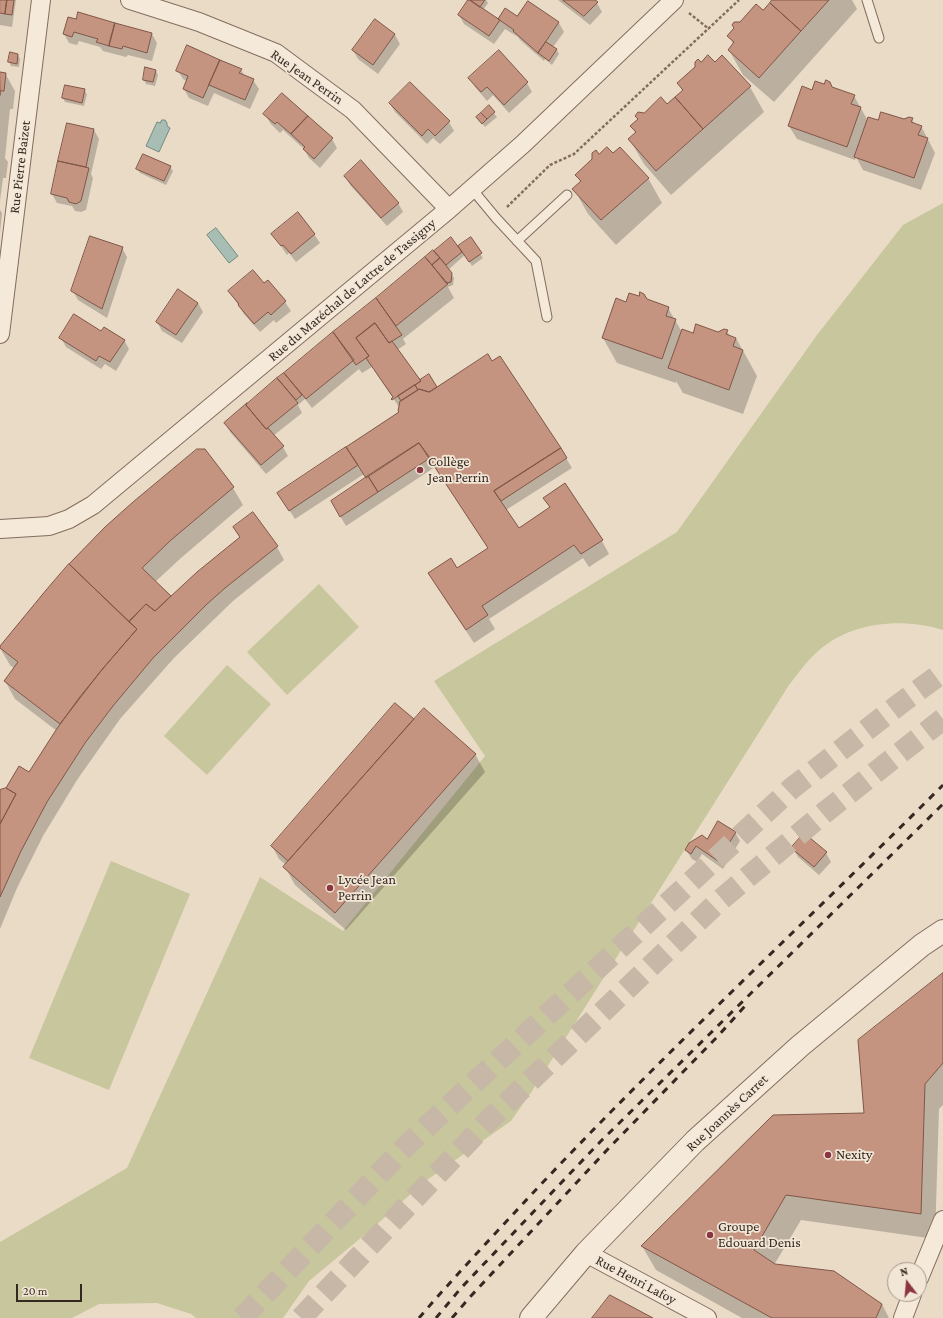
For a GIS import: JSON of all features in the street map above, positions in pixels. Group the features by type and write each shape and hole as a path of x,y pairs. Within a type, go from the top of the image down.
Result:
{"street":[{"name":"Rue Pierre Baizet","path":"0,334 41,0"},
{"name":"Rue Jean Perrin","path":"130,0 199,22 276,53 353,110 449,209"},
{"name":"Rue du Maréchal de Lattre de Tassigny","path":"0,529 49,526 69,519 93,505 472,189 523,144 673,0"},
{"name":"Rue Joannès Carret","path":"531,1318 586,1253 695,1141 800,1046 922,945 943,931"},
{"path":"926,1262 943,1220"},
{"name":"Rue Henri Lafoy","path":"586,1253 707,1318"},
{"path":"902,1318 909,1302"}],"lane":[{"path":"867,0 879,38"},
{"path":"472,189 536,262 547,317"},
{"path":"517,241 567,195"}],"path":[{"path":"496,218 550,166 574,154 739,0"},
{"path":"691,15 709,29"}],"green space":[{"path":"943,203 943,630 927,626 893,623 859,629 828,643 804,665 789,685 532,1091 511,1121 424,1182 374,1227 309,1281 283,1318 196,1318 191,1314 157,1303 99,1304 72,1318 0,1318 0,1242 127,1168 260,877 343,931 485,756 434,681 677,532 817,335 903,225"},
{"path":"319,584 359,627 287,695 247,652"},
{"path":"227,665 271,704 207,775 164,736"},
{"path":"111,861 190,894 109,1090 29,1058"}],"shaded area":[{"path":"162,120 165,120 167,126 170,128 159,152 146,146 157,122 160,123"},
{"path":"216,228 238,256 229,263 207,235"}],"building":[{"path":"0,0 7,0 5,14 0,13"},
{"path":"7,0 14,0 12,15 5,14"},
{"path":"468,0 500,20 489,36 458,15"},
{"path":"470,0 485,0 480,7"},
{"path":"563,0 595,0 598,2 584,16"},
{"path":"772,0 829,0 801,31 770,3"},
{"path":"528,1 559,22 538,53 513,31 514,30 498,19 505,8 517,16"},
{"path":"770,3 801,31 759,78 728,50 734,42 727,36 734,28 732,25 734,22 740,22 756,4 763,10"},
{"path":"78,12 115,23 109,46 96,42 98,39 74,32 72,37 63,34 68,17 76,19"},
{"path":"375,19 395,34 373,65 352,50"},
{"path":"115,23 152,33 147,53 123,46 122,49 109,46"},
{"path":"546,42 557,49 549,61 538,53"},
{"path":"187,45 220,60 203,98 183,89 188,76 176,71"},
{"path":"499,50 528,82 504,105 487,87 481,92 468,78"},
{"path":"10,52 18,54 17,64 8,62"},
{"path":"708,55 715,62 722,55 751,86 703,129 675,97 683,90 677,83 695,67 695,62 698,59 701,62"},
{"path":"220,60 242,69 239,73 254,79 245,100 209,85"},
{"path":"145,67 156,70 153,82 143,80"},
{"path":"0,72 6,73 4,91 0,91"},
{"path":"826,80 830,82 832,87 855,95 851,104 861,107 847,147 788,126 802,86 812,90 815,81 824,84"},
{"path":"410,82 450,121 435,136 428,129 422,136 389,103"},
{"path":"65,85 85,89 82,103 62,98"},
{"path":"282,93 308,116 291,134 277,122 275,124 263,114"},
{"path":"661,97 667,104 675,97 703,129 656,171 628,139 636,132 630,126 638,119 635,116 638,112 644,113"},
{"path":"489,105 495,112 487,119 481,113"},
{"path":"881,112 904,119 909,117 913,118 911,122 922,126 918,135 928,138 914,178 854,157 868,117 878,120"},
{"path":"481,113 487,119 482,124 476,117"},
{"path":"308,116 333,138 314,159 303,149 305,147 291,134"},
{"path":"67,123 94,129 86,167 58,161"},
{"path":"607,147 613,153 620,147 649,178 601,220 572,189 581,181 575,175 592,159 592,153 596,150 599,154"},
{"path":"143,154 171,166 164,181 136,169"},
{"path":"361,160 399,203 381,218 344,176"},
{"path":"58,161 89,168 81,201 76,204 69,202 67,198 51,194"},
{"path":"298,212 315,234 291,254 283,245 281,246 271,234"},
{"path":"90,236 123,247 102,309 71,291"},
{"path":"451,237 462,252 446,265 434,251"},
{"path":"471,237 482,253 469,262 458,246"},
{"path":"433,250 440,258 432,265 425,257"},
{"path":"425,257 448,284 396,326 376,298"},
{"path":"440,258 452,273 451,282 446,283 432,265"},
{"path":"253,270 264,283 268,280 286,301 271,315 268,312 254,324 228,291"},
{"path":"178,289 198,303 176,335 156,322"},
{"path":"640,292 644,294 647,299 669,307 666,316 676,319 662,359 602,338 616,298 626,302 629,293 639,296"},
{"path":"376,298 402,335 389,343 375,323 356,338 369,356 356,365 333,332"},
{"path":"74,314 101,331 104,327 125,340 110,362 99,356 96,361 59,338"},
{"path":"375,323 389,343 392,341 421,381 392,400 391,399 393,397 366,358 369,356 356,338"},
{"path":"696,324 718,332 724,329 728,330 726,334 736,338 733,346 743,350 729,390 668,368 682,329 693,333"},
{"path":"333,332 354,360 306,399 284,373"},
{"path":"488,354 492,361 500,356 561,448 494,491 519,528 550,507 543,498 565,483 603,540 581,554 574,545 482,606 488,615 466,630 428,573 451,558 457,568 488,548 419,443 366,478 346,447 399,412 400,401 419,389 429,392"},
{"path":"284,373 302,395 296,400 277,378"},
{"path":"429,374 437,387 429,392 418,390 415,385"},
{"path":"277,378 298,403 266,429 246,405"},
{"path":"415,385 418,390 401,401 398,396"},
{"path":"247,403 246,405 266,429 268,428 284,446 261,465 224,423"},
{"path":"419,443 430,458 378,492 368,476"},
{"path":"346,447 358,465 289,511 277,493"},
{"path":"561,448 567,458 501,501 494,491"},
{"path":"197,449 205,449 234,487 171,540 142,568 171,596 155,611 146,604 129,622 69,564 105,527"},
{"path":"368,476 378,492 340,517 331,501"},
{"path":"253,512 278,546 206,605 153,658 113,706 85,743 47,802 21,851 0,897 0,824 16,794 6,788 19,766 29,772 79,698 137,629 129,622 130,620 146,604 155,611 197,572 240,537 233,527"},
{"path":"69,564 137,629 100,672 60,724 4,681 18,662 0,648 0,646"},
{"path":"395,703 414,719 288,861 271,846"},
{"path":"424,708 476,754 335,913 283,867"},
{"path":"6,788 16,794 0,824 0,790"},
{"path":"718,821 736,832 718,861 696,846 691,854 685,850 689,843 702,835 707,839"},
{"path":"804,833 827,852 814,867 791,848"},
{"name":"Nexity","path":"943,973 943,1063 925,1084 921,1214 786,1195 754,1250 775,1264 834,1271 882,1304 876,1318 772,1318 641,1246 773,1115 864,1113 858,1040"},
{"path":"610,1295 653,1318 592,1318"}],"tunnel":[{"path":"242,1318 406,1146 792,788 943,672"},
{"path":"301,1318 488,1121 718,902 824,813 943,719"}],"railway":[{"path":"419,1318 460,1271 530,1196 631,1091 943,785"},
{"path":"436,1318 461,1288 600,1142 943,804"},
{"path":"452,1318 607,1150 718,1036 746,1005"}],"place":[{"name":"Collège Jean Perrin","path":"420,470"},
{"name":"Lycée Jean Perrin","path":"330,888"},
{"name":"Nexity","path":"828,1155"},
{"name":"Groupe Edouard Denis","path":"710,1235"}]}
